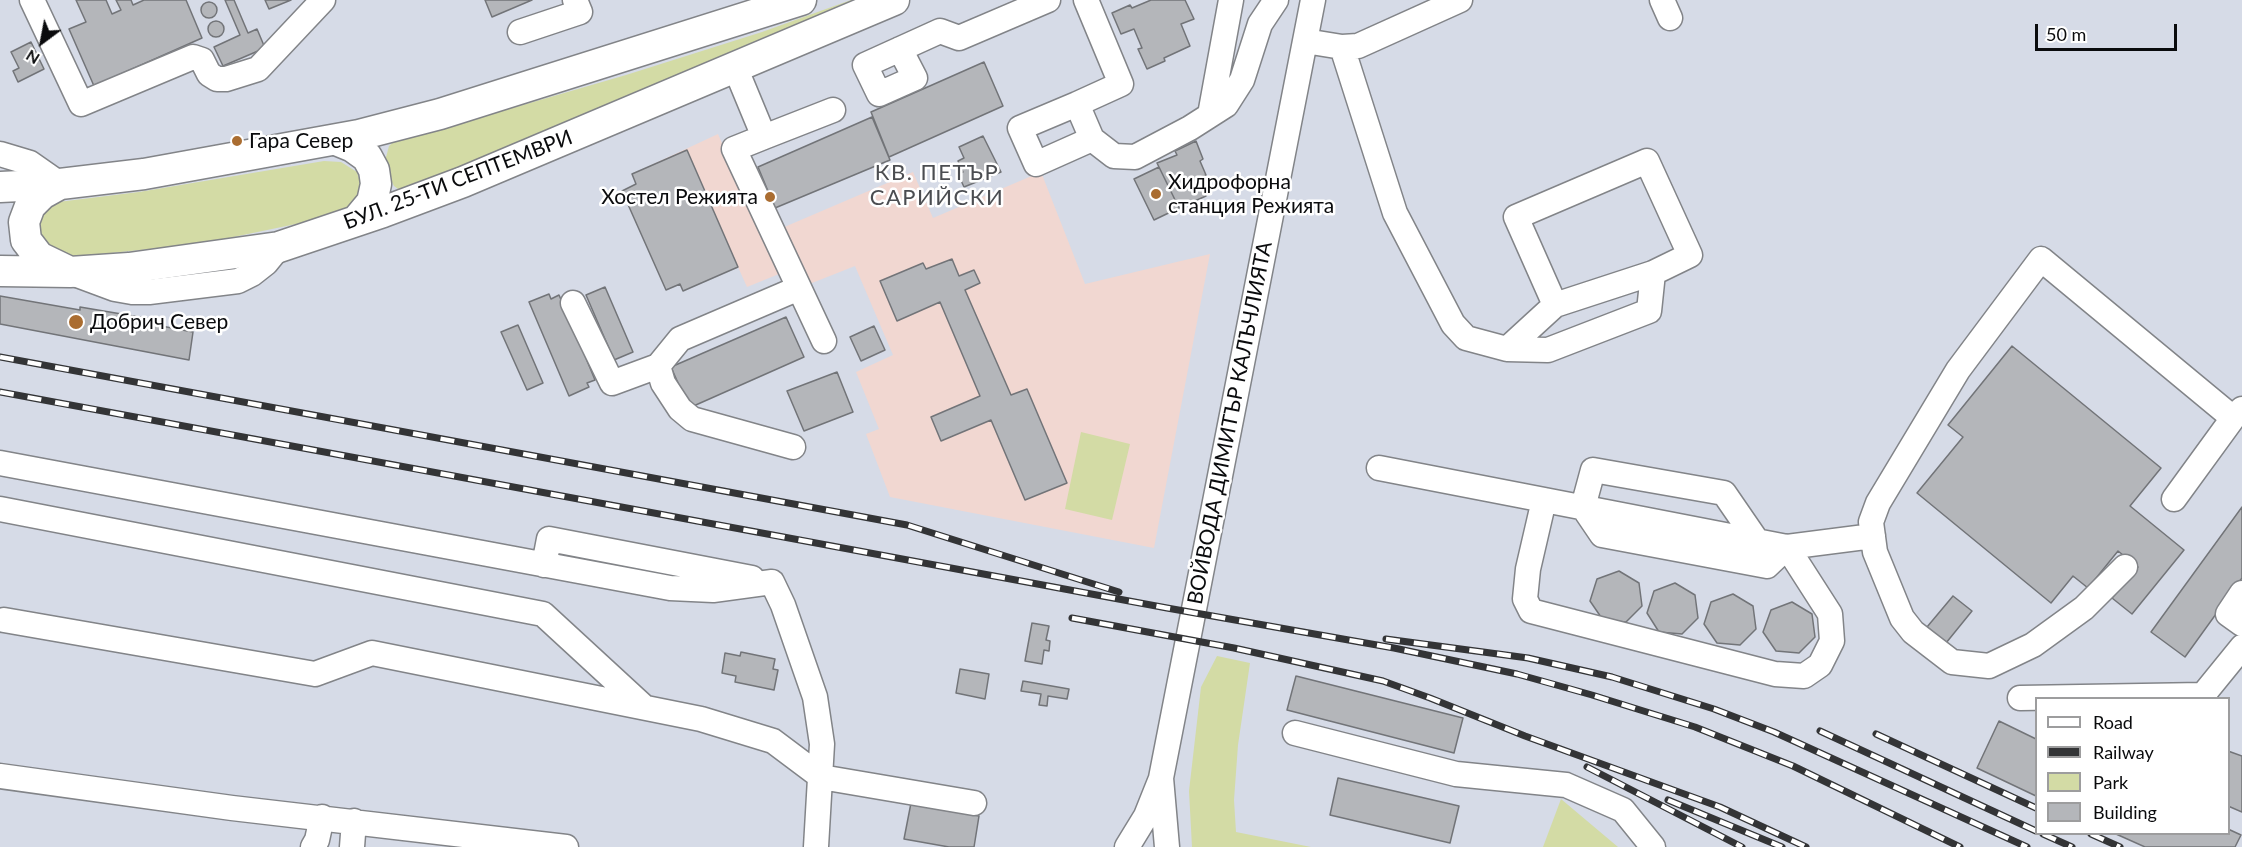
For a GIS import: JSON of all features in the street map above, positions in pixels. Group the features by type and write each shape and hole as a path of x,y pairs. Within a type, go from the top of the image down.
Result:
{"main road":[{"path":"0,187 60,184 144,174 336,140 440,114 801,0"},
{"name":"БУЛ. 25-ТИ СЕПТЕМВРИ","path":"0,271 69,272 129,268 279,247 463,182 894,0"},
{"path":"336,140 353,147 367,157 374,170 376,184 372,202 357,220"},
{"path":"60,184 42,194 30,206 24,222 26,240 39,257 69,272"}],"street":[{"path":"32,0 81,104 193,57 202,60 208,74 217,79 226,80 258,69 323,0"},
{"path":"520,32 580,12 575,0"},
{"path":"900,49 940,31 959,38 1048,0"},
{"path":"1086,0 1121,84 1020,128 1036,164 1092,139"},
{"path":"1210,115 1232,0"},
{"path":"1077,104 1092,139 1114,156 1135,157 1226,105 1242,80 1260,24 1276,0"},
{"name":"ВОЙВОДА ДИМИТЪР КАЛЪЧЛИЯТА","path":"1167,847 1161,778 1313,0"},
{"path":"1305,41 1342,47 1358,46 1460,0"},
{"path":"1342,47 1395,213 1453,324 1467,338 1507,349 1548,350 1649,311 1653,273"},
{"path":"735,67 764,137"},
{"path":"824,341 734,149 833,110"},
{"path":"0,154 30,163 60,184"},
{"path":"1507,349 1555,305 1653,273 1690,255 1647,161 1516,217 1555,305"},
{"path":"2125,567 2084,608 2034,645 1989,666 1952,662 1913,632 1902,618 1875,552 1871,522 1878,503 1958,370 2042,259 2238,413 2174,499"},
{"path":"573,303 612,383 658,366 680,339 799,288"},
{"path":"658,366 663,383 680,409 692,419 793,447"},
{"path":"0,463 670,588 713,590 772,582 783,605 815,697 822,744 816,847"},
{"path":"1379,468 1787,547 1873,536"},
{"path":"1757,541 1724,493 1593,470 1583,507 1602,536 1767,566 1787,547"},
{"path":"1544,500 1528,569 1525,599 1531,611 1775,674 1804,676 1820,665 1832,641 1830,614 1787,547"},
{"path":"0,509 543,614 646,708"},
{"path":"2242,593 2228,614 2242,624"},
{"path":"4,620 315,674 372,653 710,721 773,741 821,777 974,803"},
{"path":"2203,697 2242,647"},
{"path":"2020,698 2035,698"},
{"path":"1295,733 1456,774 1566,785 1623,810 1653,847"},
{"path":"0,776 232,808 354,821 425,838 566,847"},
{"path":"1127,847 1146,816 1161,778"},
{"path":"313,847 317,840 322,817"},
{"path":"352,847 354,821"}],"shaded area":[{"path":"0,0 2242,0 2242,847 0,847"},
{"path":"718,134 779,274 747,287 738,267 683,291 679,284 666,290 622,191 636,184 632,174"},
{"path":"913,172 933,218 1041,172 1085,284 1210,254 1154,548 890,497 866,434 879,429 856,372 893,355 855,266 807,285 782,228"}],"green space":[{"path":"851,0 869,0 402,192 394,186 387,172 385,161 389,146 396,139 413,132 516,107 626,75 762,32"},
{"path":"324,161 341,162 357,172 360,182 358,197 348,209 320,219 200,244 71,257 36,239 39,214 50,203 139,192"},
{"path":"1081,432 1130,444 1112,520 1065,509"},
{"path":"1217,656 1250,663 1238,745 1234,800 1236,832 1311,847 1192,847 1189,791 1201,687"},
{"path":"1561,799 1618,847 1543,847"}],"building":[{"path":"76,0 106,0 112,14 121,10 116,0 131,0 133,5 144,0 186,0 202,38 94,86 69,29 86,22"},
{"path":"225,0 234,0 248,33 257,29 265,48 223,66 214,47 240,35"},
{"path":"265,0 291,0 269,9"},
{"path":"485,0 532,0 492,17"},
{"path":"1151,0 1185,0 1194,19 1181,24 1190,46 1147,69 1138,49 1142,48 1134,29 1121,34 1112,13 1130,5 1132,8"},
{"path":"209,2 217,10 209,18 201,10"},
{"path":"216,21 224,29 216,37 208,29"},
{"path":"31,42 44,69 18,82 13,71 19,68 11,52"},
{"path":"984,62 1003,106 889,157 871,112"},
{"path":"872,117 890,160 775,208 758,167"},
{"path":"983,136 1001,172 964,187 958,174 963,172 958,161 964,158 959,147"},
{"path":"1196,141 1203,159 1200,161 1206,175 1197,178 1206,196 1179,208 1157,163 1177,155 1175,151"},
{"path":"687,150 738,267 683,291 680,284 666,290 622,191 636,184 632,174"},
{"name":"Хидрофорна станция Режията","path":"1159,167 1179,208 1154,220 1134,179"},
{"path":"952,259 959,276 974,270 980,283 965,290 1011,395 1027,389 1067,483 1025,500 991,420 941,441 931,417 980,396 940,302 897,321 880,281 923,263 926,269"},
{"path":"605,287 633,352 614,360 586,295"},
{"path":"549,294 551,299 559,295 576,335 584,344 581,346 595,380 587,383 589,387 569,396 529,302"},
{"path":"0,296 157,320 156,325 193,332 189,360 0,324"},
{"path":"786,317 804,357 689,408 671,367"},
{"path":"518,325 543,383 527,390 501,332"},
{"path":"874,326 885,350 861,361 850,337"},
{"path":"2012,346 2161,468 2130,506 2184,550 2132,614 2112,598 2138,567 2118,551 2088,588 2073,576 2051,603 1917,493 1963,437 1948,425"},
{"path":"837,372 853,412 804,431 787,391"},
{"path":"2242,507 2242,578 2185,657 2151,632"},
{"path":"1619,571 1639,583 1642,606 1626,622 1603,620 1590,601 1597,579"},
{"path":"1675,583 1695,595 1698,618 1682,634 1659,632 1647,613 1654,591"},
{"path":"1733,594 1753,606 1756,629 1740,645 1717,643 1704,624 1711,602"},
{"path":"1953,596 1972,611 1946,643 1927,627"},
{"path":"1792,602 1812,614 1815,637 1799,653 1776,651 1763,632 1771,610"},
{"path":"1032,623 1049,626 1046,640 1050,641 1049,651 1044,650 1042,664 1025,661"},
{"path":"741,652 775,659 773,669 778,670 774,690 735,682 736,676 722,673 725,653 740,656"},
{"path":"960,669 989,674 985,699 956,693"},
{"path":"1296,676 1463,718 1454,753 1287,710"},
{"path":"1023,681 1069,689 1067,699 1048,696 1047,706 1039,705 1041,694 1021,691"},
{"path":"1999,721 2035,739 2035,796 1977,768"},
{"path":"2230,752 2242,756 2242,812 2230,807"},
{"path":"1338,778 1459,806 1450,843 1330,815"},
{"path":"911,803 979,816 974,847 949,847 904,839"},
{"path":"2230,830 2241,835 2235,847 2145,847 2118,835 2230,835"}],"railway":[{"path":"0,357 907,525 1119,592"},
{"path":"0,392 1394,648 1517,674 1695,727 1793,766 1960,847"},
{"path":"1072,618 1234,648 1383,681 1720,807 1806,847"},
{"path":"1386,639 1528,658 1612,677 1714,709 1774,732 2027,847"},
{"path":"1820,731 2035,831"},
{"path":"1876,734 2035,808"},
{"path":"1587,767 1742,847"},
{"path":"1668,800 1782,847"},
{"path":"2045,835 2072,847"},
{"path":"2093,835 2120,847"}],"place":[{"name":"Гара Север","path":"237,141"},
{"name":"Хидрофорна станция Режията","path":"1156,194"},
{"name":"Хостел Режията","path":"770,197"},
{"name":"Добрич Север","path":"76,322"}],"district":[{"name":"КВ. ПЕТЪР САРИЙСКИ","path":"937,186"}]}
